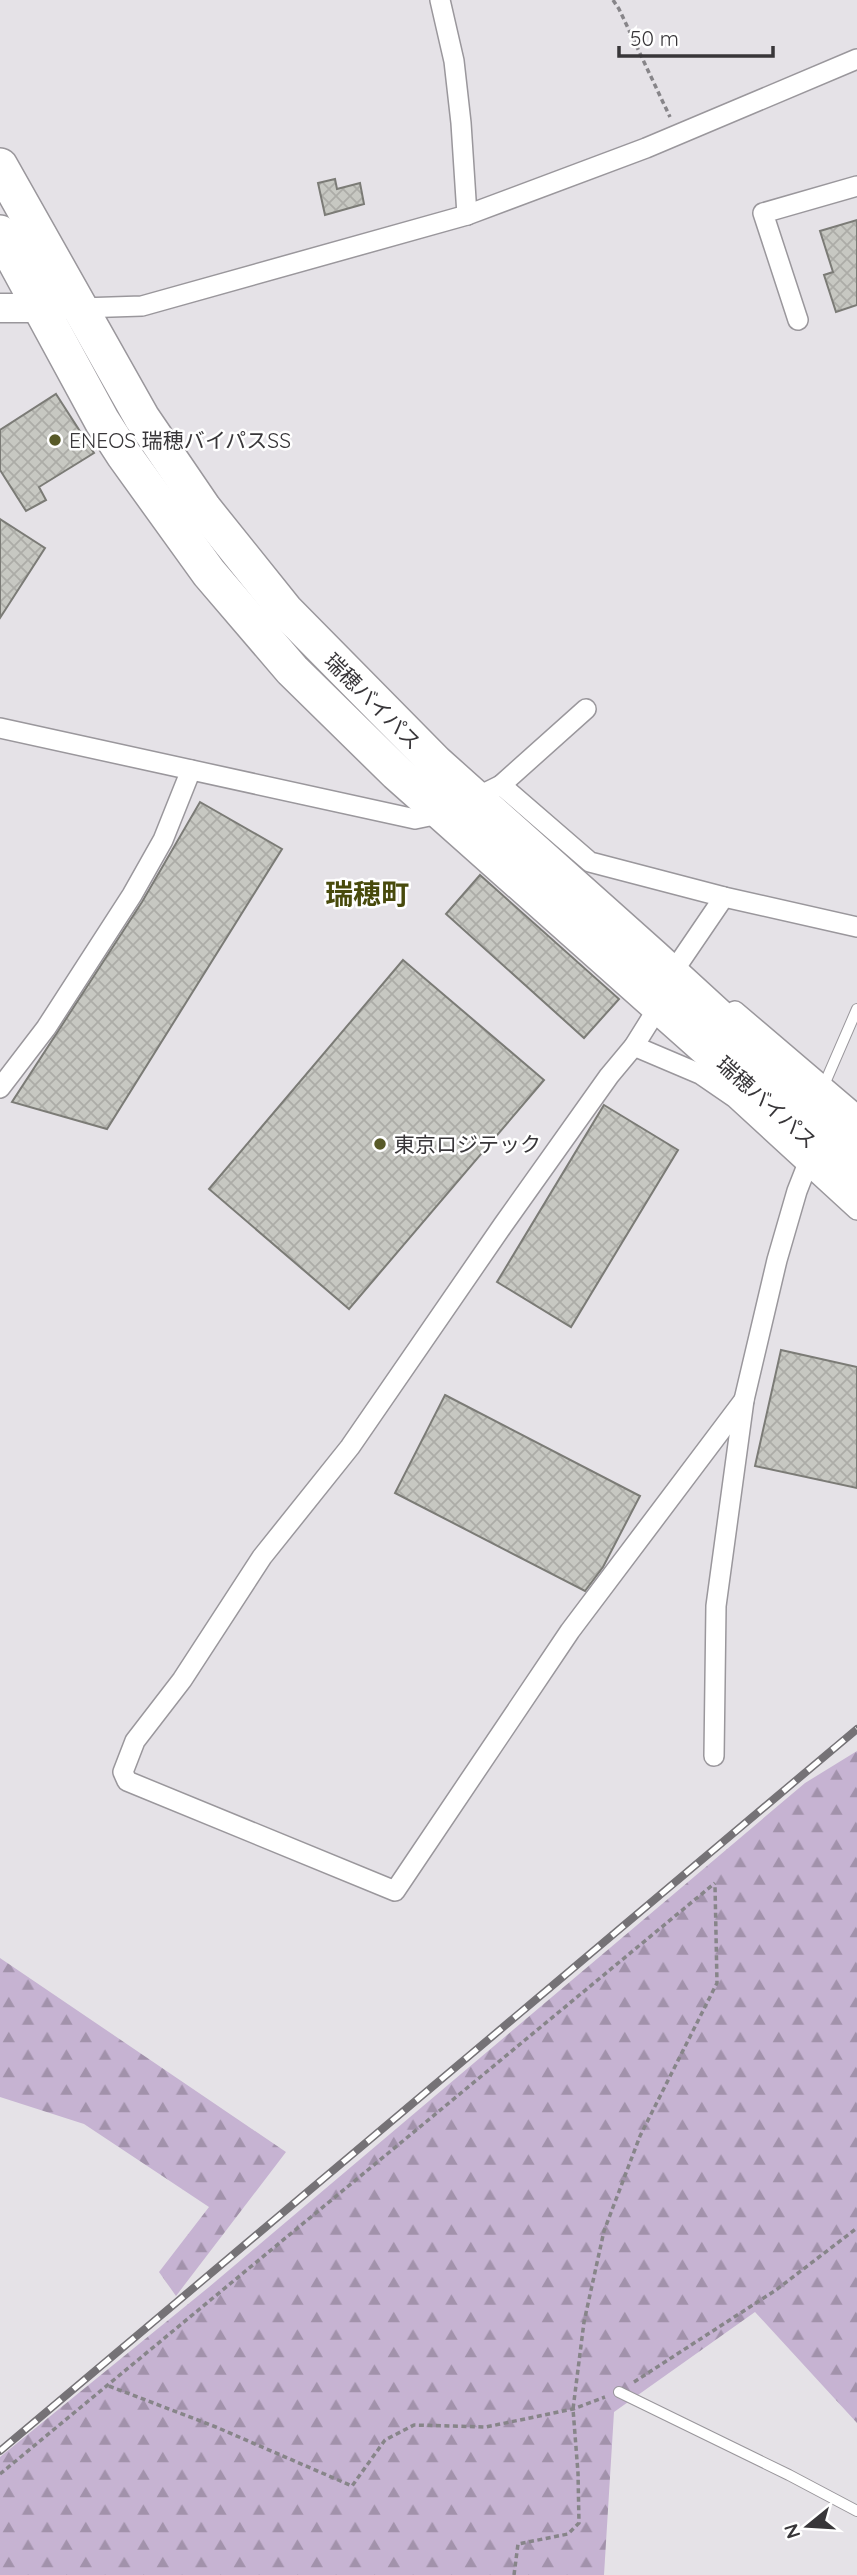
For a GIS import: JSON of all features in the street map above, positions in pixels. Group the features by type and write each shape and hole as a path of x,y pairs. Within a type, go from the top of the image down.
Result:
{"highway":[{"name":"瑞穂バイパス","path":"0,166 142,418 204,509 257,576 319,647 436,763 488,791 857,1144"},
{"name":"瑞穂バイパス","path":"0,233 102,421 209,573 292,670 397,773 857,1182"}],"street":[{"path":"440,0 454,61 467,215"},
{"path":"0,308 80,309 142,306 467,215 678,135 857,59"},
{"path":"798,320 763,213 857,186"},
{"path":"0,729 415,820 444,813 488,791 586,709"},
{"path":"0,1088 46,1028 132,895 163,840 191,770"},
{"path":"488,791 590,862 724,897 857,927"},
{"path":"724,897 665,961 764,1034 857,1115"},
{"path":"659,1006 634,1046 609,1076 349,1447 262,1557 182,1680 135,1741 123,1772 127,1781 395,1891 570,1631 744,1399"},
{"path":"634,1046 700,1074 735,1098 857,1210"},
{"path":"713,1756 716,1606 744,1399 777,1260 808,1163"}],"lane":[{"path":"824,1085 857,1009"},
{"path":"619,2392 857,2511"}],"path":[{"path":"612,0 620,9 678,135"},
{"path":"0,2474 715,1883 717,1983 640,2136 604,2231 583,2322 573,2409 579,2523 568,2534 518,2543 514,2575"},
{"path":"109,2386 216,2427 352,2486 385,2440 414,2425 486,2427 573,2409 619,2392 776,2290 857,2228"}],"green space":[{"path":"857,1751 857,2423 755,2312 614,2412 604,2575 0,2575 0,2457 209,2287 805,1783"},
{"path":"0,1958 286,2152 176,2296 159,2272 209,2207 84,2124 0,2097"}],"building":[{"path":"335,179 337,189 360,183 364,204 325,215 318,183"},
{"path":"857,220 857,305 836,312 824,275 833,272 820,231"},
{"path":"56,394 94,453 39,487 46,500 26,511 0,470 0,430"},
{"path":"0,519 45,548 0,618"},
{"path":"200,802 282,849 107,1129 12,1102 142,902"},
{"path":"480,875 619,999 584,1038 446,914"},
{"path":"403,960 544,1080 349,1309 209,1189"},
{"path":"604,1105 678,1150 571,1327 497,1282"},
{"path":"781,1350 857,1367 857,1488 755,1466"},
{"path":"445,1395 640,1496 603,1567 585,1591 395,1493"}],"railway":[{"path":"0,2451 857,1729"}],"place":[{"name":"ENEOS 瑞穂バイパスSS","path":"55,440"},
{"name":"東京ロジテック","path":"380,1144"}],"district":[{"name":"瑞穂町","path":"367,893"}]}
